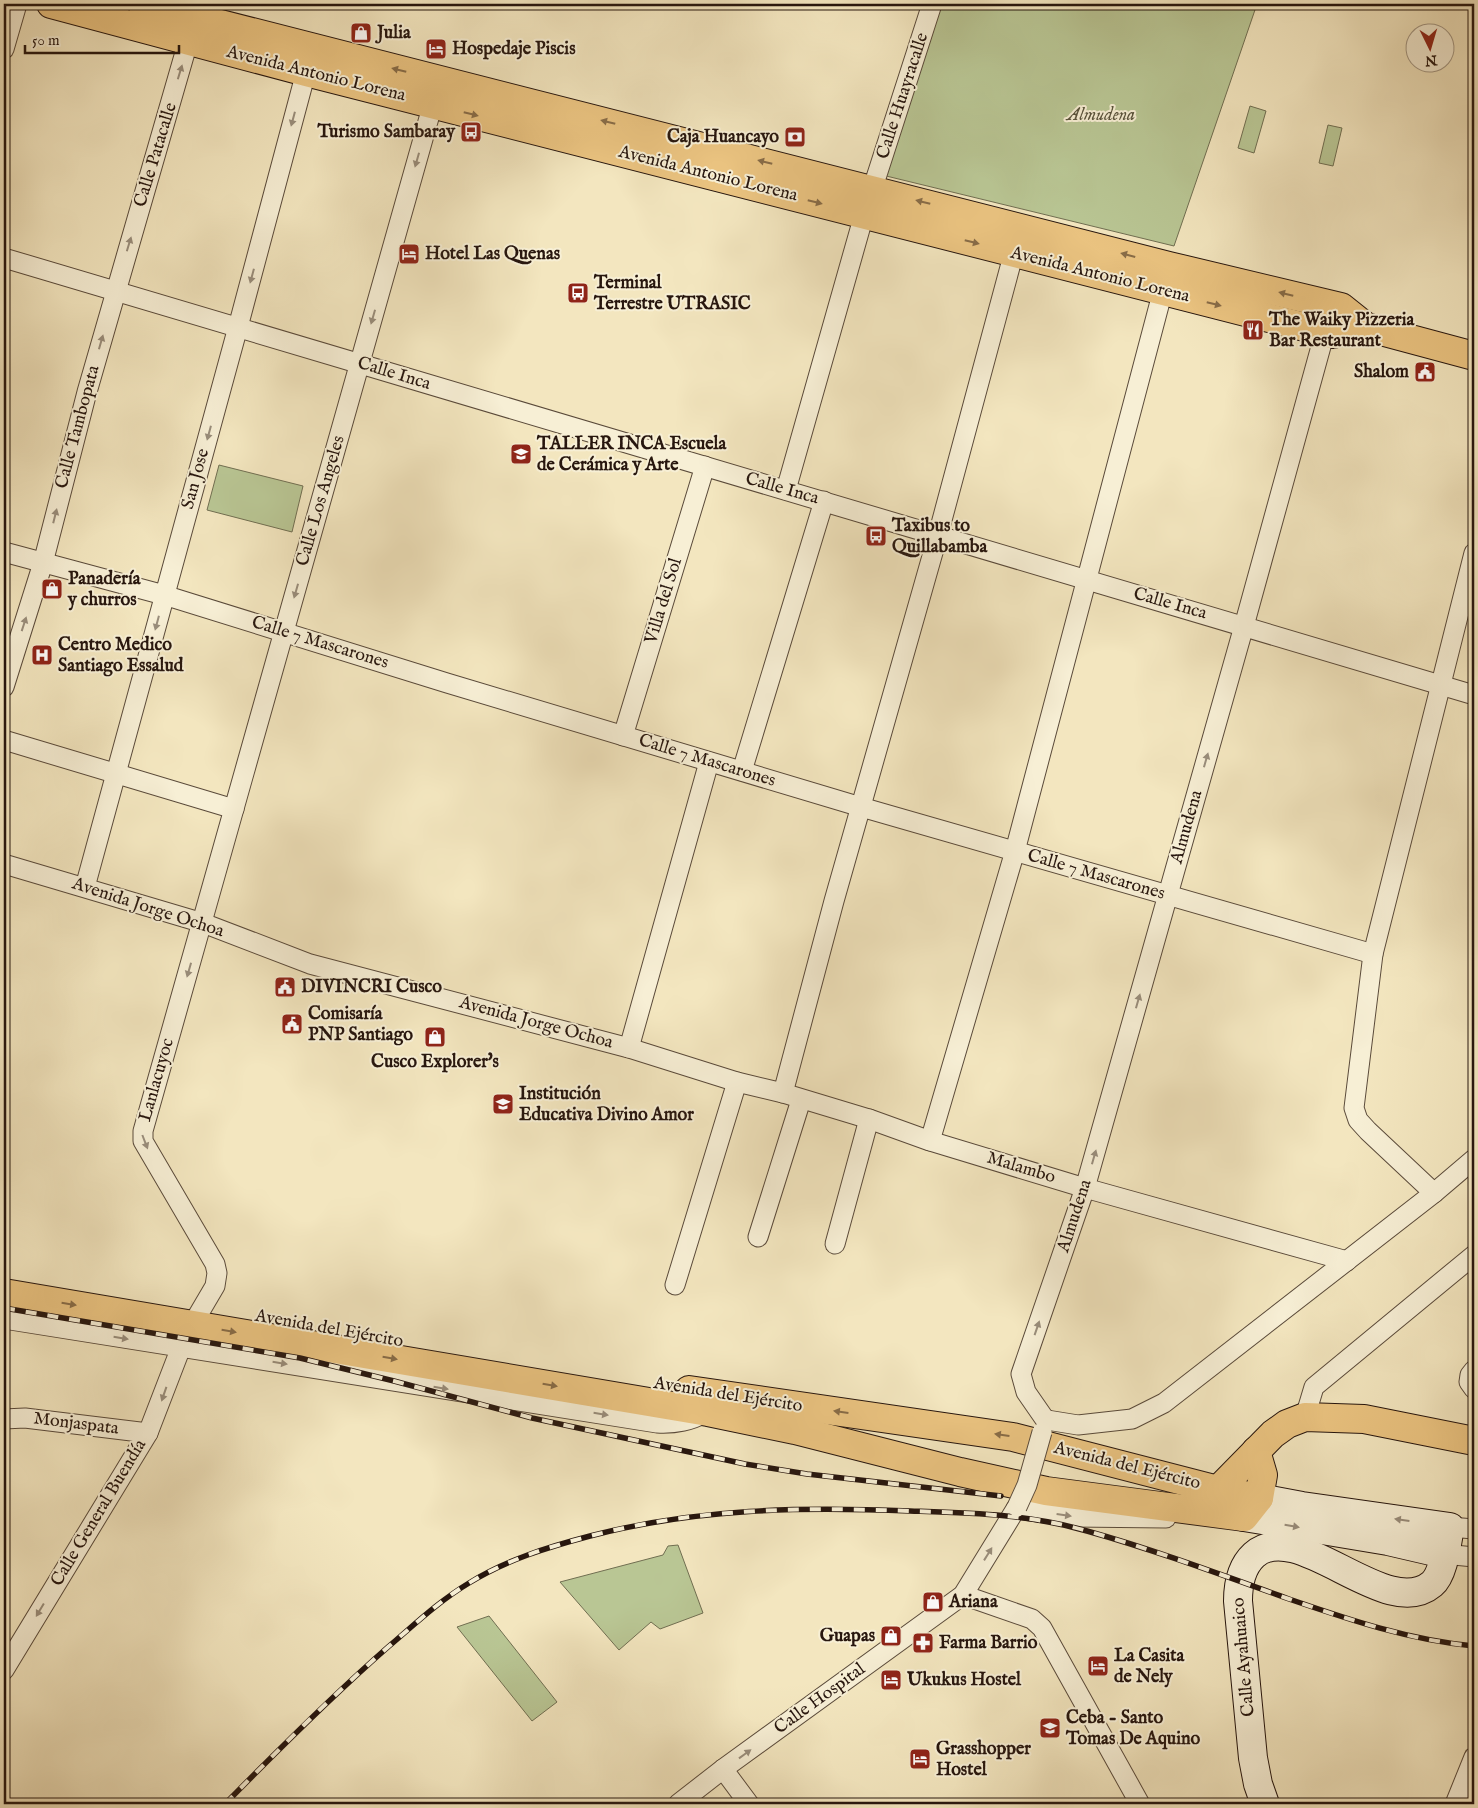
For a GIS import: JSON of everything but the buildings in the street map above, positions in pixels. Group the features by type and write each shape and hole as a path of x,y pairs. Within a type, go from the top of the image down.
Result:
{"main road":[{"name":"Avenida Antonio Lorena","path":"51,4 195,21 306,72 436,92 872,189 1021,227 1324,332 1332,334 1366,327"},
{"name":"Avenida Antonio Lorena","path":"142,4 436,92 864,215 1014,253 1333,305 1341,307 1366,327 1474,356"},
{"name":"Avenida del Ejército","path":"4,1276 191,1326 734,1397 1013,1437 1217,1502"},
{"name":"Avenida del Ejército","path":"4,1293 708,1412 795,1430 960,1472 1046,1491 1217,1502 1251,1508 1444,1554"},
{"path":"1217,1502 1256,1451 1273,1434 1288,1424 1305,1417 1364,1419 1474,1441"},
{"path":"1251,1508 1263,1475 1256,1451"},
{"name":"Avenida del Ejército","path":"1251,1508 1462,1528"},
{"name":"Calle Ayahuaico","path":"1265,1804 1258,1784 1253,1758 1238,1601 1239,1582 1245,1566 1258,1552 1276,1546 1285,1546 1306,1553 1386,1590 1415,1593 1432,1584 1440,1571 1444,1554 1462,1528"}],"street":[{"path":"4,48 17,4"},
{"name":"Calle Huayracalle","path":"786,490 864,215 932,4"},
{"name":"Calle Patacalle","path":"115,291 195,21"},
{"name":"San Jose","path":"85,887 306,72"},
{"name":"Calle Los Angeles","path":"203,923 436,92"},
{"path":"783,1093 938,535 1021,227"},
{"name":"Calle Inca","path":"4,258 1474,695"},
{"path":"930,1141 1015,851 1088,580 1166,278"},
{"name":"Calle Tambopata","path":"4,687 43,563 115,291"},
{"name":"Almudena","path":"1045,1426 1044,1418 1026,1392 1021,1374 1086,1188 1333,305"},
{"name":"Villa del Sol","path":"623,736 705,466"},
{"path":"742,771 824,501"},
{"name":"Calle 7 Mascarones","path":"4,552 164,595 446,683 709,762 1373,954"},
{"path":"1434,1193 1368,1131 1358,1120 1354,1108 1373,954 1474,553"},
{"path":"4,740 234,809"},
{"path":"629,1048 709,762"},
{"name":"Avenida Jorge Ochoa","path":"4,864 203,923 310,964 629,1048 737,1082 783,1093"},
{"name":"Lanlacuyoc","path":"191,1326 217,1280 214,1264 142,1136 156,1081 203,923"},
{"path":"675,1285 737,1082"},
{"name":"Malambo","path":"783,1093 869,1119 930,1141 1086,1188 1347,1261"},
{"path":"758,1237 801,1100"},
{"path":"835,1244 869,1119"},
{"path":"1140,1804 1042,1628 1032,1619 962,1595 1016,1508 1027,1485 1045,1426 1078,1425 1132,1419 1164,1403 1434,1193 1474,1159"},
{"path":"1305,1417 1314,1386 1474,1255"},
{"name":"Avenida del Ejército","path":"4,1319 191,1326"},
{"name":"Calle General Buendía","path":"4,1670 148,1433 191,1326"},
{"path":"1474,1370 1469,1378 1470,1386 1474,1389"},
{"name":"Monjaspata","path":"4,1419 25,1418 148,1433"},
{"path":"1016,1508 1072,1516 1166,1518 1217,1522 1251,1508"},
{"path":"1444,1554 1474,1557"},
{"name":"Calle Hospital","path":"678,1804 723,1769 962,1595"},
{"path":"1455,1804 1474,1756"},
{"path":"723,1769 749,1804"}],"green space":[{"name":"Almudena","path":"932,4 1257,4 1174,246 878,174"},
{"path":"1250,106 1266,111 1254,153 1238,148"},
{"path":"1328,125 1342,128 1333,166 1319,163"},
{"path":"219,465 303,486 292,532 207,510"},
{"path":"678,1545 703,1613 660,1629 651,1622 619,1650 560,1582 663,1555 668,1546"},
{"path":"489,1616 557,1702 532,1721 457,1627"}],"railway":[{"path":"4,1308 300,1358 532,1418 745,1464 807,1474 1001,1496"},
{"path":"225,1804 346,1685 437,1605 458,1590 512,1561 543,1550 590,1536 670,1520 749,1511 829,1509 977,1514 1043,1521 1065,1525 1138,1546 1357,1622 1426,1639 1474,1646"}],"place":[{"name":"Julia","path":"361,33"},
{"name":"Hospedaje Piscis","path":"436,49"},
{"name":"Turismo Sambaray","path":"471,132"},
{"name":"Caja Huancayo","path":"795,137"},
{"name":"Hotel Las Quenas","path":"409,254"},
{"name":"Terminal Terrestre UTRASIC","path":"578,293"},
{"name":"The Waiky Pizzeria Bar Restaurant","path":"1253,330"},
{"name":"Shalom","path":"1425,372"},
{"name":"TALLER INCA Escuela de Cerámica y Arte","path":"521,454"},
{"name":"Taxibus to Quillabamba","path":"876,536"},
{"name":"Panadería y churros","path":"52,589"},
{"name":"Centro Medico Santiago Essalud","path":"42,655"},
{"name":"DIVINCRI Cusco","path":"285,987"},
{"name":"Comisaría PNP Santiago","path":"292,1024"},
{"name":"Cusco Explorer's","path":"435,1037"},
{"name":"Institución Educativa Divino Amor","path":"503,1104"},
{"name":"Ariana","path":"933,1602"},
{"name":"Guapas","path":"891,1636"},
{"name":"Farma Barrio","path":"923,1643"},
{"name":"La Casita de Nely","path":"1098,1666"},
{"name":"Ukukus Hostel","path":"891,1680"},
{"name":"Ceba - Santo Tomas De Aquino","path":"1050,1728"},
{"name":"Grasshopper Hostel","path":"920,1759"}]}
